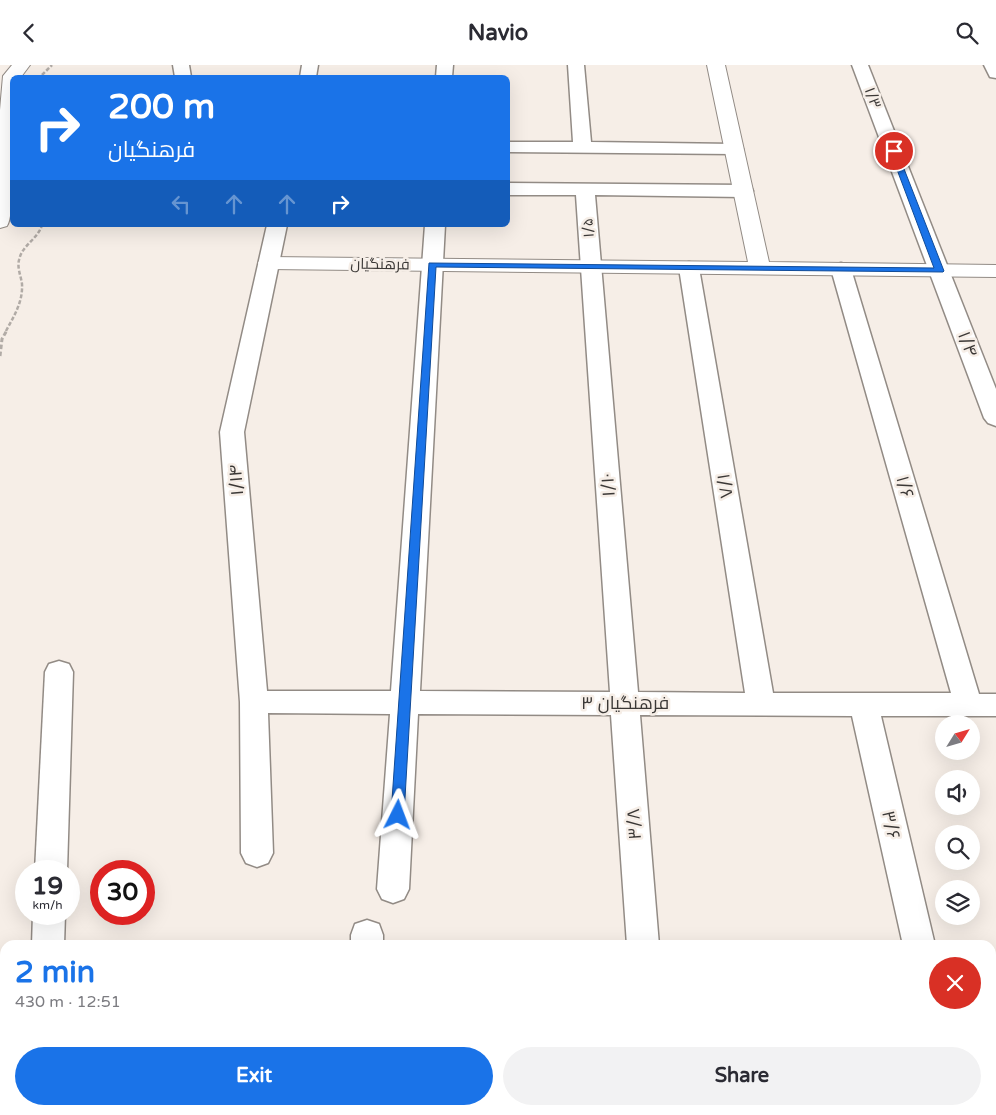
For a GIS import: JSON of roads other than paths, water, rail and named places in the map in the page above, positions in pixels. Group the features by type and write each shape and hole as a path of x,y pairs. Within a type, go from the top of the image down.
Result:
{"street":[{"path":"576,65 582,148"},
{"path":"716,65 760,268"},
{"name":"۱/۳","path":"860,65 940,271"},
{"path":"992,65 996,73"},
{"path":"0,222 10,104"},
{"path":"510,147 734,149"},
{"path":"510,189 744,191"},
{"name":"۱/۵","path":"585,190 591,267"},
{"name":"۱/۱۴","path":"257,853 254,702 232,433 276,227"},
{"path":"393,889 435,227"},
{"name":"فرهنگیان","path":"269,263 996,271"},
{"name":"۱/۱۰","path":"591,267 625,703"},
{"name":"۱/۸","path":"689,267 761,704"},
{"name":"۱/۶","path":"841,269 968,705"},
{"name":"۱/۴","path":"940,271 996,417"},
{"path":"51,860 59,672"},
{"name":"فرهنگیان ۳","path":"254,702 996,705"},
{"name":"۳/۸","path":"625,703 643,940"},
{"name":"۳/۶","path":"864,704 918,940"},
{"path":"48,940 49,925"}]}
